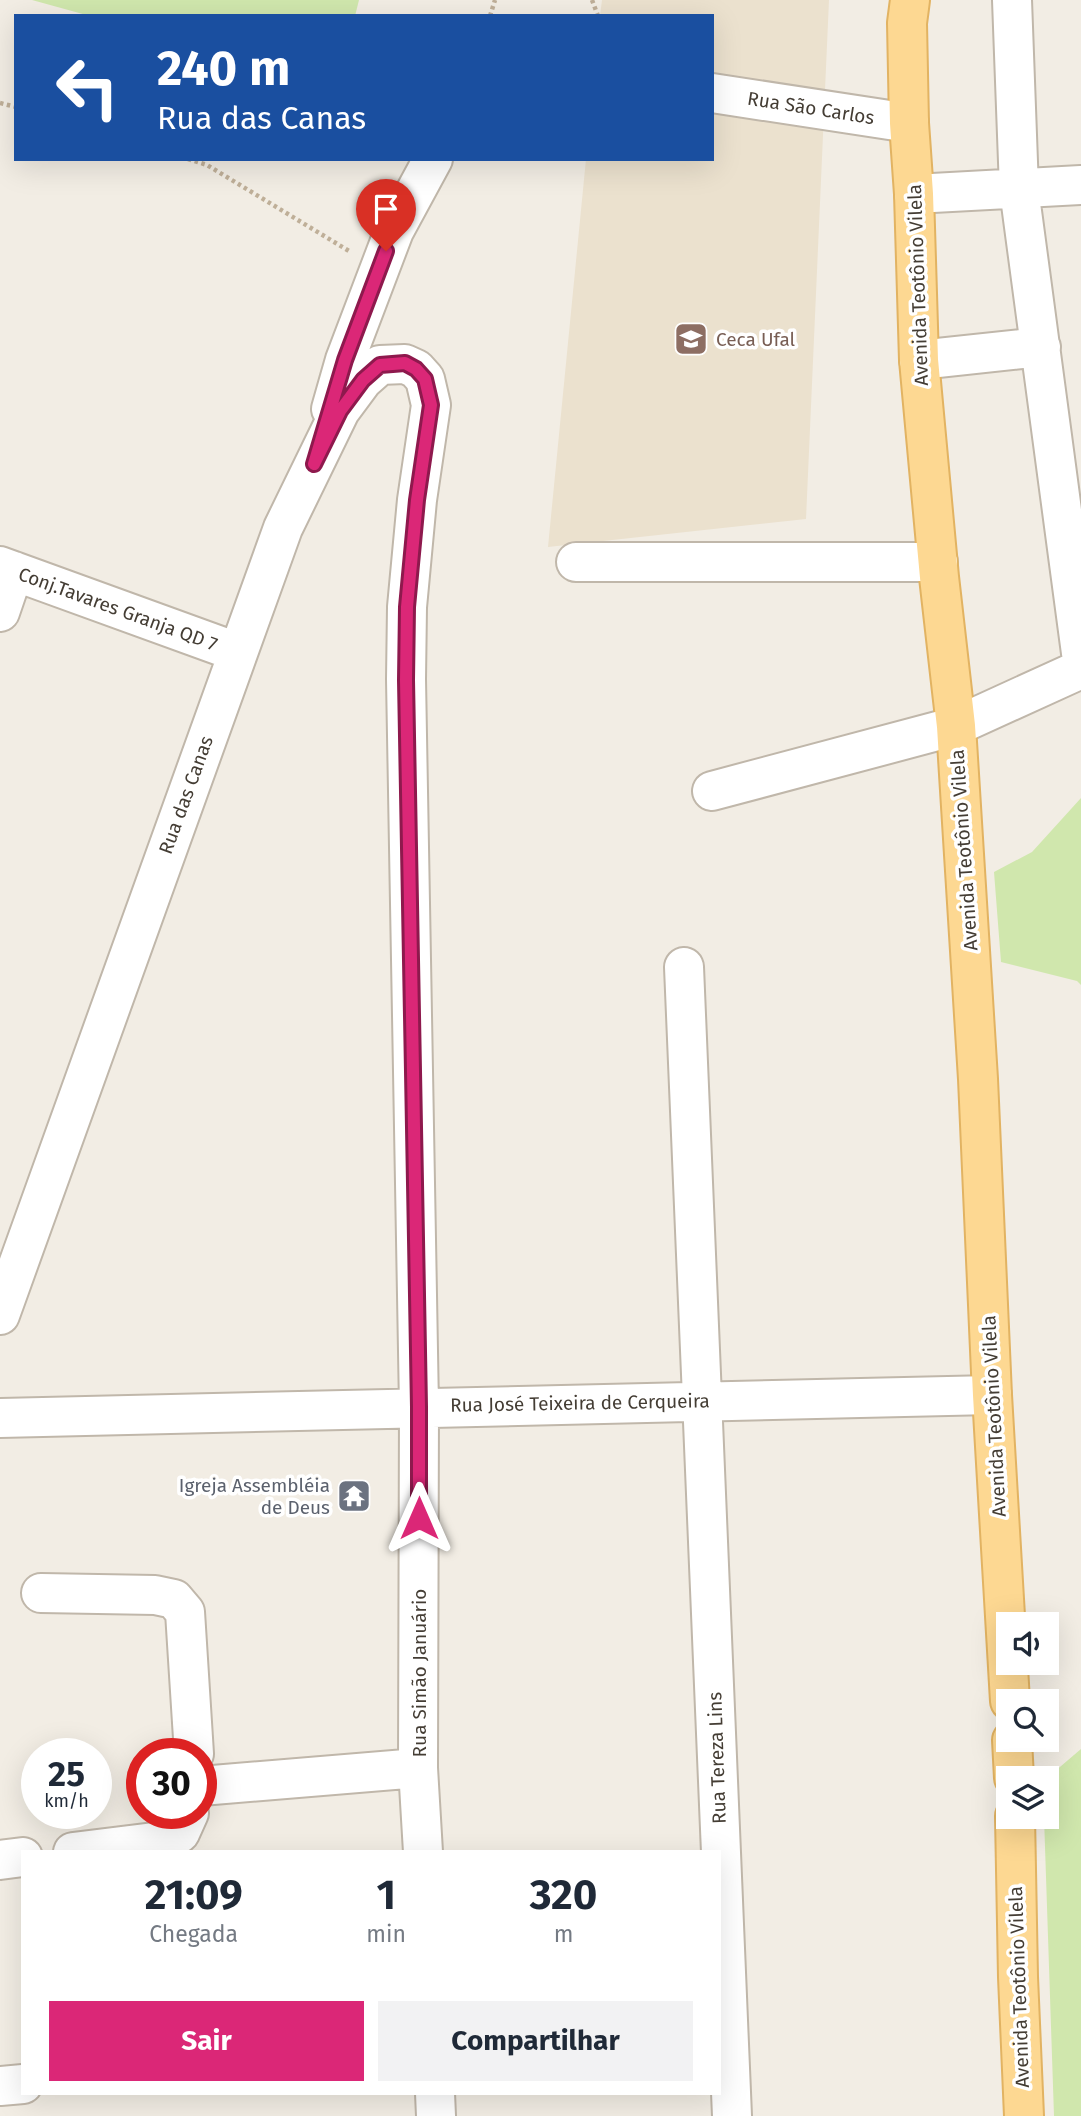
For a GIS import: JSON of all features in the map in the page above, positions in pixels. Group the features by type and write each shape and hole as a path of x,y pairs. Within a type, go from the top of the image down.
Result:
{"main road":[{"name":"Avenida Teotônio Vilela","path":"910,0 907,23 909,123 919,360 956,726 978,1079 992,1395 1009,1689"},
{"name":"Avenida Teotônio Vilela","path":"1015,1829 1024,2116"}],"street":[{"path":"1012,0 1019,189 1081,653"},
{"name":"Rua São Carlos","path":"714,93 909,123"},
{"path":"314,464 345,360 394,231 432,161"},
{"path":"914,194 1081,185"},
{"path":"919,360 1041,347"},
{"name":"Rua das Canas","path":"0,1315 283,528 340,411 363,380 380,365 405,363 416,369 425,379 431,405"},
{"name":"Rua Simão Januário","path":"423,1850 418,1768 419,1407 409,900 407,607 417,500 431,405"},
{"path":"576,562 938,562"},
{"path":"0,612 7,569"},
{"name":"Conj.Tavares Granja QD 7","path":"7,569 237,652"},
{"path":"712,791 956,726 1081,669"},
{"name":"Rua Tereza Lins","path":"684,967 721,1850"},
{"name":"Rua José Teixeira de Cerqueira","path":"0,1418 992,1395"},
{"path":"40,1592 155,1595 174,1599 185,1612 193,1738"},
{"path":"217,1785 418,1768"},
{"path":"82,1850 171,1829"},
{"name":"Rua Tereza Lins","path":"721,1853 732,2116"},
{"path":"0,1860 21,1857"},
{"path":"0,2086 21,2084"},
{"path":"435,2095 436,2116"}],"path":[{"path":"194,161 207,165 379,270"}],"shaded area":[{"name":"Ceca Ufal","path":"602,0 829,0 806,519 548,547 586,161 714,161 714,14 600,14"}],"green space":[{"path":"32,0 359,0 356,14 83,14"},
{"path":"1081,798 1081,985 1077,981 1001,962 994,872 1032,852"},
{"path":"1081,1749 1081,2116 1054,2116 1044,1829 1059,1829 1059,1768"}],"place":[{"name":"Ceca Ufal","path":"691,339"},
{"name":"Igreja Assembléia de Deus","path":"354,1496"}],"route":[{"path":"386,251 345,360 314,464 340,411 363,380 380,365 405,363 416,369 425,379 431,405 417,500 407,607 406,680 419,1518"}]}
